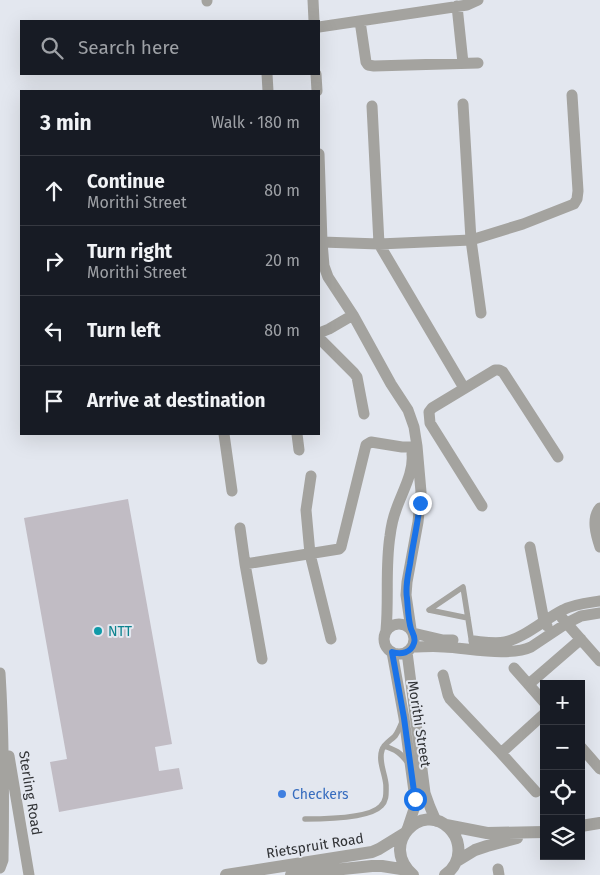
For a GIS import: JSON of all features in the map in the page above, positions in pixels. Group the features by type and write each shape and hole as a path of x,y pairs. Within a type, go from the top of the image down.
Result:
{"street":[{"path":"313,0 314,20"},
{"path":"320,27 467,5 478,0"},
{"path":"457,6 463,63"},
{"path":"360,21 368,65 478,63"},
{"path":"267,75 268,90"},
{"path":"316,75 317,90"},
{"path":"322,242 379,244 471,240 523,224 574,204 578,191 572,95"},
{"path":"463,104 471,240 481,313"},
{"path":"372,106 379,244 464,388"},
{"path":"320,206 324,266 328,277 353,315 391,384"},
{"path":"320,333 353,315"},
{"path":"320,339 354,373 364,414"},
{"path":"482,506 430,422 429,412 432,408 494,370 499,370 503,372 558,457"},
{"name":"Morithi Street","path":"391,384 407,421 413,458 390,536 387,564 388,607 384,640 388,649 392,652 404,718 415,799 414,809 406,831"},
{"name":"Morithi Street","path":"391,384 408,410 414,427 417,446 421,492 406,595 414,640 409,650 426,793 430,807 441,823"},
{"path":"224,435 232,491"},
{"path":"297,435 299,450"},
{"path":"245,564 336,550 341,547 366,445 372,442 412,447"},
{"path":"312,476 306,510 310,554 331,639"},
{"path":"600,508 594,518 600,547"},
{"path":"240,528 262,659"},
{"path":"530,547 544,621 552,633"},
{"path":"392,652 402,654 409,650 506,642 525,633 558,612 577,605 600,601"},
{"path":"558,612 600,661"},
{"path":"386,630 399,623 408,626 412,631 443,640 500,651 525,650 581,616 600,613"},
{"path":"528,684 581,639"},
{"path":"514,668 540,698"},
{"name":"Sterling Road","path":"0,673 3,715 4,808 0,868"},
{"path":"443,675 450,699 536,792"},
{"name":"Sterling Road","path":"3,715 29,875"},
{"path":"501,753 540,718"},
{"path":"585,752 600,769"},
{"name":"Rietspruit Road","path":"226,875 372,852 416,823 426,820 441,823"},
{"path":"441,823 487,833 540,832"},
{"path":"441,823 453,832 458,841 459,851 451,870"},
{"path":"585,825 600,823"},
{"path":"406,831 400,845 401,858 410,872"},
{"path":"451,870 475,850 540,832"},
{"name":"Rietspruit Road","path":"292,875 372,866 382,866 410,872"}],"lane":[{"path":"468,618 429,610 463,587 468,618 472,645"},
{"path":"305,819 342,818 374,811 381,806 386,795 381,759 382,750 395,735 404,718"},
{"path":"384,746 400,753 411,768"}],"building":[{"name":"NTT","path":"128,499 172,744 155,747 159,771 179,768 183,789 59,812 50,762 67,759 24,518"}],"place":[{"name":"NTT","path":"98,631"},
{"name":"Checkers","path":"282,794"}],"route":[{"path":"415,799 404,718 392,652 402,654 410,650 414,644 406,595 420,503"}]}
